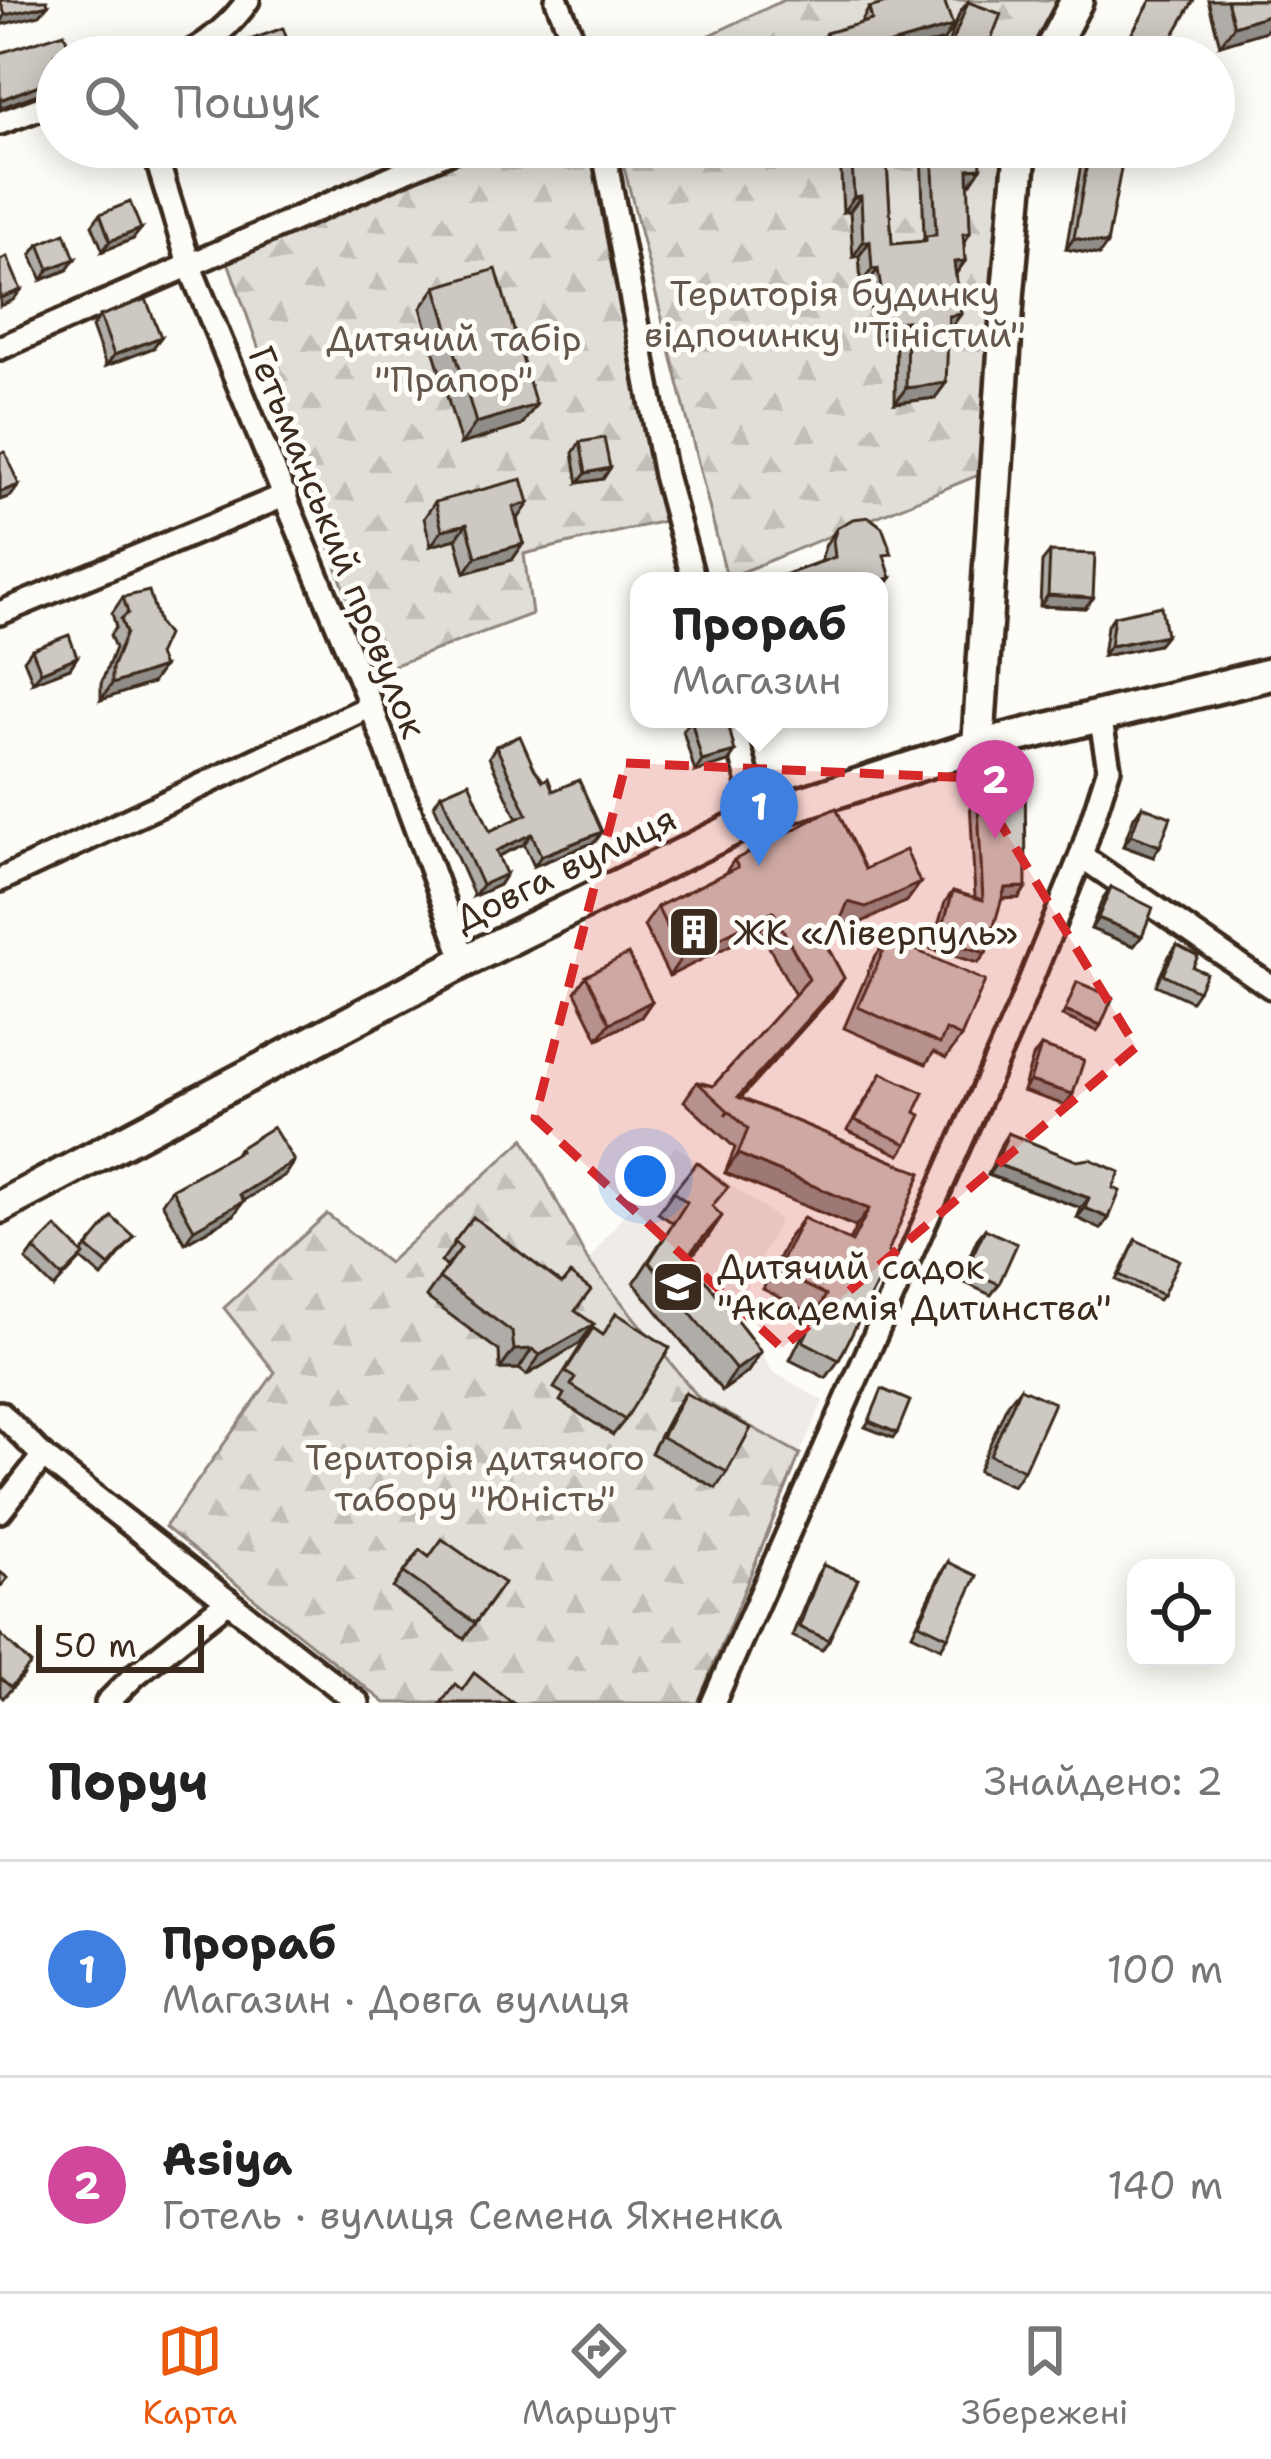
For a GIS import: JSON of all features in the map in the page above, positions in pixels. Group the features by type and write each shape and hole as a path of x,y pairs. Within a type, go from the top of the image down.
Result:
{"street":[{"path":"212,36 248,0"},
{"path":"557,0 572,36"},
{"path":"1058,36 1077,0"},
{"path":"0,123 36,110"},
{"name":"Гетьманський провулок","path":"159,168 190,267 371,706 465,961"},
{"path":"0,348 413,168"},
{"path":"607,168 665,475 692,572"},
{"path":"978,746 1019,168"},
{"path":"0,613 286,495"},
{"name":"Довга вулиця","path":"0,1207 465,961 758,817 978,746 1271,674"},
{"path":"0,880 371,706"},
{"path":"713,1703 1082,856 1109,768 1100,716"},
{"path":"734,728 758,817"},
{"path":"1082,856 1271,987"},
{"path":"0,1413 43,1456 344,1699"},
{"path":"0,1511 43,1456"},
{"path":"107,1703 228,1601"}],"highlighted area":[{"path":"626,763 973,778 1136,1047 782,1348 535,1118"}],"shaded area":[{"name":"Дитячий садок \"Академія Дитинства\"","path":"676,1146 780,1220 735,1312 772,1371 823,1401 800,1454 699,1398 588,1261"}],"green space":[{"path":"784,0 1067,0 1048,36 708,36"},
{"name":"Дитячий табір \"Прапор\"","path":"433,168 599,168 668,520 524,554 532,614 374,673 227,259"},
{"name":"Територія будинку відпочинку \"Тіністий\"","path":"624,168 1012,168 991,470 742,572 725,572"},
{"name":"Територія дитячого табору \"Юність\"","path":"524,1139 588,1261 699,1398 800,1454 698,1703 385,1703 165,1527 275,1372 224,1308 327,1214 388,1263"}],"building":[{"path":"0,0 47,0 48,5 5,15"},
{"path":"896,0 944,0 953,26 918,36 827,36 872,20 869,8"},
{"path":"1151,0 1194,0 1173,36 1130,36"},
{"path":"1227,0 1271,0 1271,14 1234,26"},
{"path":"968,2 1001,14 992,36 955,36"},
{"path":"283,28 286,36 261,36"},
{"path":"36,42 36,86 0,100 0,53"},
{"path":"852,168 887,168 892,244 926,241 926,236 936,235 933,168 981,168 968,169 970,233 963,234 965,261 954,262 961,314 949,316 946,383 906,388 907,321 886,323 878,269 872,269 870,241 863,242 861,196 854,197"},
{"path":"1086,168 1121,168 1107,244 1074,238"},
{"path":"130,202 141,229 110,241 100,214"},
{"path":"65,233 75,259 49,269 39,244"},
{"path":"7,257 21,290 0,298 0,260"},
{"path":"496,269 536,405 476,423 436,287"},
{"path":"146,299 161,337 114,355 100,316"},
{"path":"604,438 610,468 586,473 580,442"},
{"path":"5,452 19,485 0,492 0,453"},
{"path":"522,479 529,503 513,507 523,544 476,557 467,524 442,530 435,502"},
{"path":"869,517 882,527 892,554 884,555 891,578 888,572 793,572 835,557 837,528"},
{"path":"1050,552 1095,554 1093,598 1048,595"},
{"path":"149,591 167,635 158,655 163,667 112,684 112,668 126,633 121,619 128,613 123,597"},
{"path":"1161,606 1166,635 1110,646 1114,616"},
{"path":"69,635 77,657 41,672 32,649"},
{"path":"693,728 729,728 735,752 702,761"},
{"path":"520,736 534,768 543,781 548,778 553,791 579,780 602,832 541,856 532,834 496,851 506,874 482,885 441,794 469,782 490,831 527,814 496,746"},
{"path":"1025,759 1026,887 1005,888 986,953 939,939 953,891 983,900 976,769"},
{"path":"1142,806 1171,817 1160,846 1131,835"},
{"path":"836,808 865,869 906,850 920,883 866,907 848,902 838,926 821,935 844,978 738,1097 921,1173 888,1252 892,1254 839,1360 803,1341 826,1295 776,1271 803,1218 852,1242 869,1209 738,1154 748,1129 697,1082 713,1086 809,979 773,911 682,957 657,907 738,867 734,860"},
{"path":"1111,887 1153,908 1142,936 1098,918"},
{"path":"889,938 985,981 961,1037 946,1030 940,1044 858,1007"},
{"path":"1177,945 1198,956 1193,967 1206,973 1198,991 1163,974"},
{"path":"628,954 652,1001 610,1023 586,976"},
{"path":"1077,982 1113,997 1101,1025 1065,1011"},
{"path":"1041,1046 1084,1060 1073,1094 1030,1081"},
{"path":"882,1073 924,1093 915,1112 921,1115 907,1144 855,1120"},
{"path":"273,1127 294,1161 240,1195 244,1201 194,1229 172,1189"},
{"path":"1008,1133 1077,1161 1090,1159 1120,1172 1113,1188 1120,1191 1109,1218 1085,1208 1089,1198 996,1164"},
{"path":"697,1162 728,1187 712,1206 722,1216 687,1256 761,1352 736,1370 649,1262 687,1202 673,1192"},
{"path":"112,1217 134,1237 109,1266 87,1247"},
{"path":"473,1217 562,1284 570,1274 591,1290 575,1311 594,1324 540,1355 532,1349 514,1350 512,1332 439,1278 461,1248 454,1242"},
{"path":"56,1227 84,1255 62,1277 34,1249"},
{"path":"985,1229 1017,1244 999,1284 966,1269"},
{"path":"1136,1240 1179,1260 1163,1295 1120,1275"},
{"path":"616,1313 670,1348 625,1420 571,1385 575,1378 565,1372 593,1328 603,1335"},
{"path":"1020,1388 1054,1403 1024,1470 990,1455"},
{"path":"882,1389 910,1401 897,1433 869,1421"},
{"path":"685,1393 751,1428 727,1472 662,1437"},
{"path":"442,1539 504,1583 475,1623 404,1573 420,1550 429,1557"},
{"path":"948,1562 977,1576 948,1637 919,1623"},
{"path":"823,1565 858,1579 829,1640 799,1627"},
{"path":"0,1634 31,1664 11,1687 0,1678"},
{"path":"474,1673 513,1703 441,1703 455,1684 462,1690"}],"place":[{"name":"Asiya","path":"995,839"},
{"name":"Прораб","path":"759,866"},
{"name":"ЖК «Ліверпуль»","path":"694,932"},
{"name":"Дитячий садок \"Академія Дитинства\"","path":"678,1287"}]}
